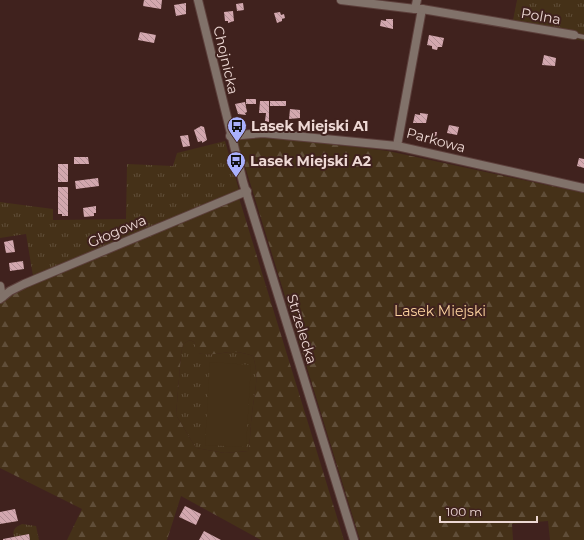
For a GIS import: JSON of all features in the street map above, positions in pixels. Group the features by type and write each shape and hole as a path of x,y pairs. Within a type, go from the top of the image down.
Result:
{"street":[{"name":"Chojnicka","path":"198,0 228,126"},
{"name":"Polna","path":"341,0 419,9 574,35"},
{"path":"417,0 419,9"},
{"name":"Parkowa","path":"419,9 397,146 584,188"},
{"name":"Strzelecka","path":"228,126 354,540"},
{"path":"230,136 263,133 397,146"},
{"name":"Głogowa","path":"1,298 10,290 247,191"},
{"path":"0,286 1,298"}],"lane":[{"name":"Polna","path":"574,35 584,37"}],"green space":[{"path":"517,0 584,0 584,41 567,38 569,32 521,24 513,20"},
{"name":"Lasek Miejski","path":"263,136 388,151 584,193 584,540 550,540 548,521 512,524 513,540 360,540 236,137"},
{"path":"225,141 239,190 33,276 26,234 0,238 0,202 53,209 53,220 126,219 127,164 173,166 177,153"},
{"path":"239,198 344,540 261,540 181,496 167,540 67,540 82,509 0,468 0,301 10,292","holes":["190,340 194,342 197,353 212,354 237,352 253,356 256,372 256,385 248,451 225,453 196,448 176,415 183,344"]},
{"path":"190,340 194,342 198,353 212,354 237,352 253,356 256,372 256,385 248,451 225,453 196,448 176,415 181,354 183,344"},
{"path":"210,362 251,365 246,447 205,445"},
{"path":"22,524 36,526 39,540 30,540 29,534 14,537 13,532"}],"building":[{"path":"144,0 162,0 161,9 143,6"},
{"path":"186,3 186,14 176,16 174,5"},
{"path":"243,3 244,10 237,11 236,4"},
{"path":"233,11 234,21 228,23 228,21 225,21 224,12"},
{"path":"280,12 281,15 284,14 285,18 277,23 274,13"},
{"path":"386,19 393,19 393,29 380,26 381,20 386,21"},
{"path":"140,32 156,35 154,43 138,40"},
{"path":"429,35 444,38 442,47 438,47 437,50 432,49 432,46 427,45"},
{"path":"544,55 556,58 555,66 542,65"},
{"path":"246,99 256,99 256,104 246,104"},
{"path":"260,101 269,101 269,122 265,121 266,113 259,113"},
{"path":"270,101 286,101 286,106 270,106"},
{"path":"245,102 247,112 245,113 246,115 238,114 235,104"},
{"path":"290,109 300,110 300,118 289,119"},
{"path":"420,113 428,114 426,123 413,123 415,114 420,115"},
{"path":"449,125 459,127 457,135 447,133"},
{"path":"201,126 204,127 207,140 202,143 202,141 198,142 194,130"},
{"path":"433,132 437,132 435,143 431,142"},
{"path":"188,135 190,146 183,147 180,136"},
{"path":"74,157 88,157 89,164 74,164"},
{"path":"579,158 584,159 584,168 577,166"},
{"path":"58,164 68,164 68,182 58,182"},
{"path":"98,178 99,186 76,189 75,181"},
{"path":"58,187 68,187 68,216 58,214"},
{"path":"96,206 96,213 94,213 94,216 84,217 83,208"},
{"path":"13,240 15,252 6,253 4,242"},
{"path":"23,261 24,269 10,271 9,263"},
{"path":"185,506 201,514 196,525 179,517"},
{"path":"15,509 18,521 0,524 0,512"},
{"path":"204,531 221,540 199,540"},
{"path":"29,534 30,540 3,540 3,539"}],"place":[{"name":"Lasek Miejski A1","path":"237,143"},
{"name":"Lasek Miejski A2","path":"236,178"}]}
